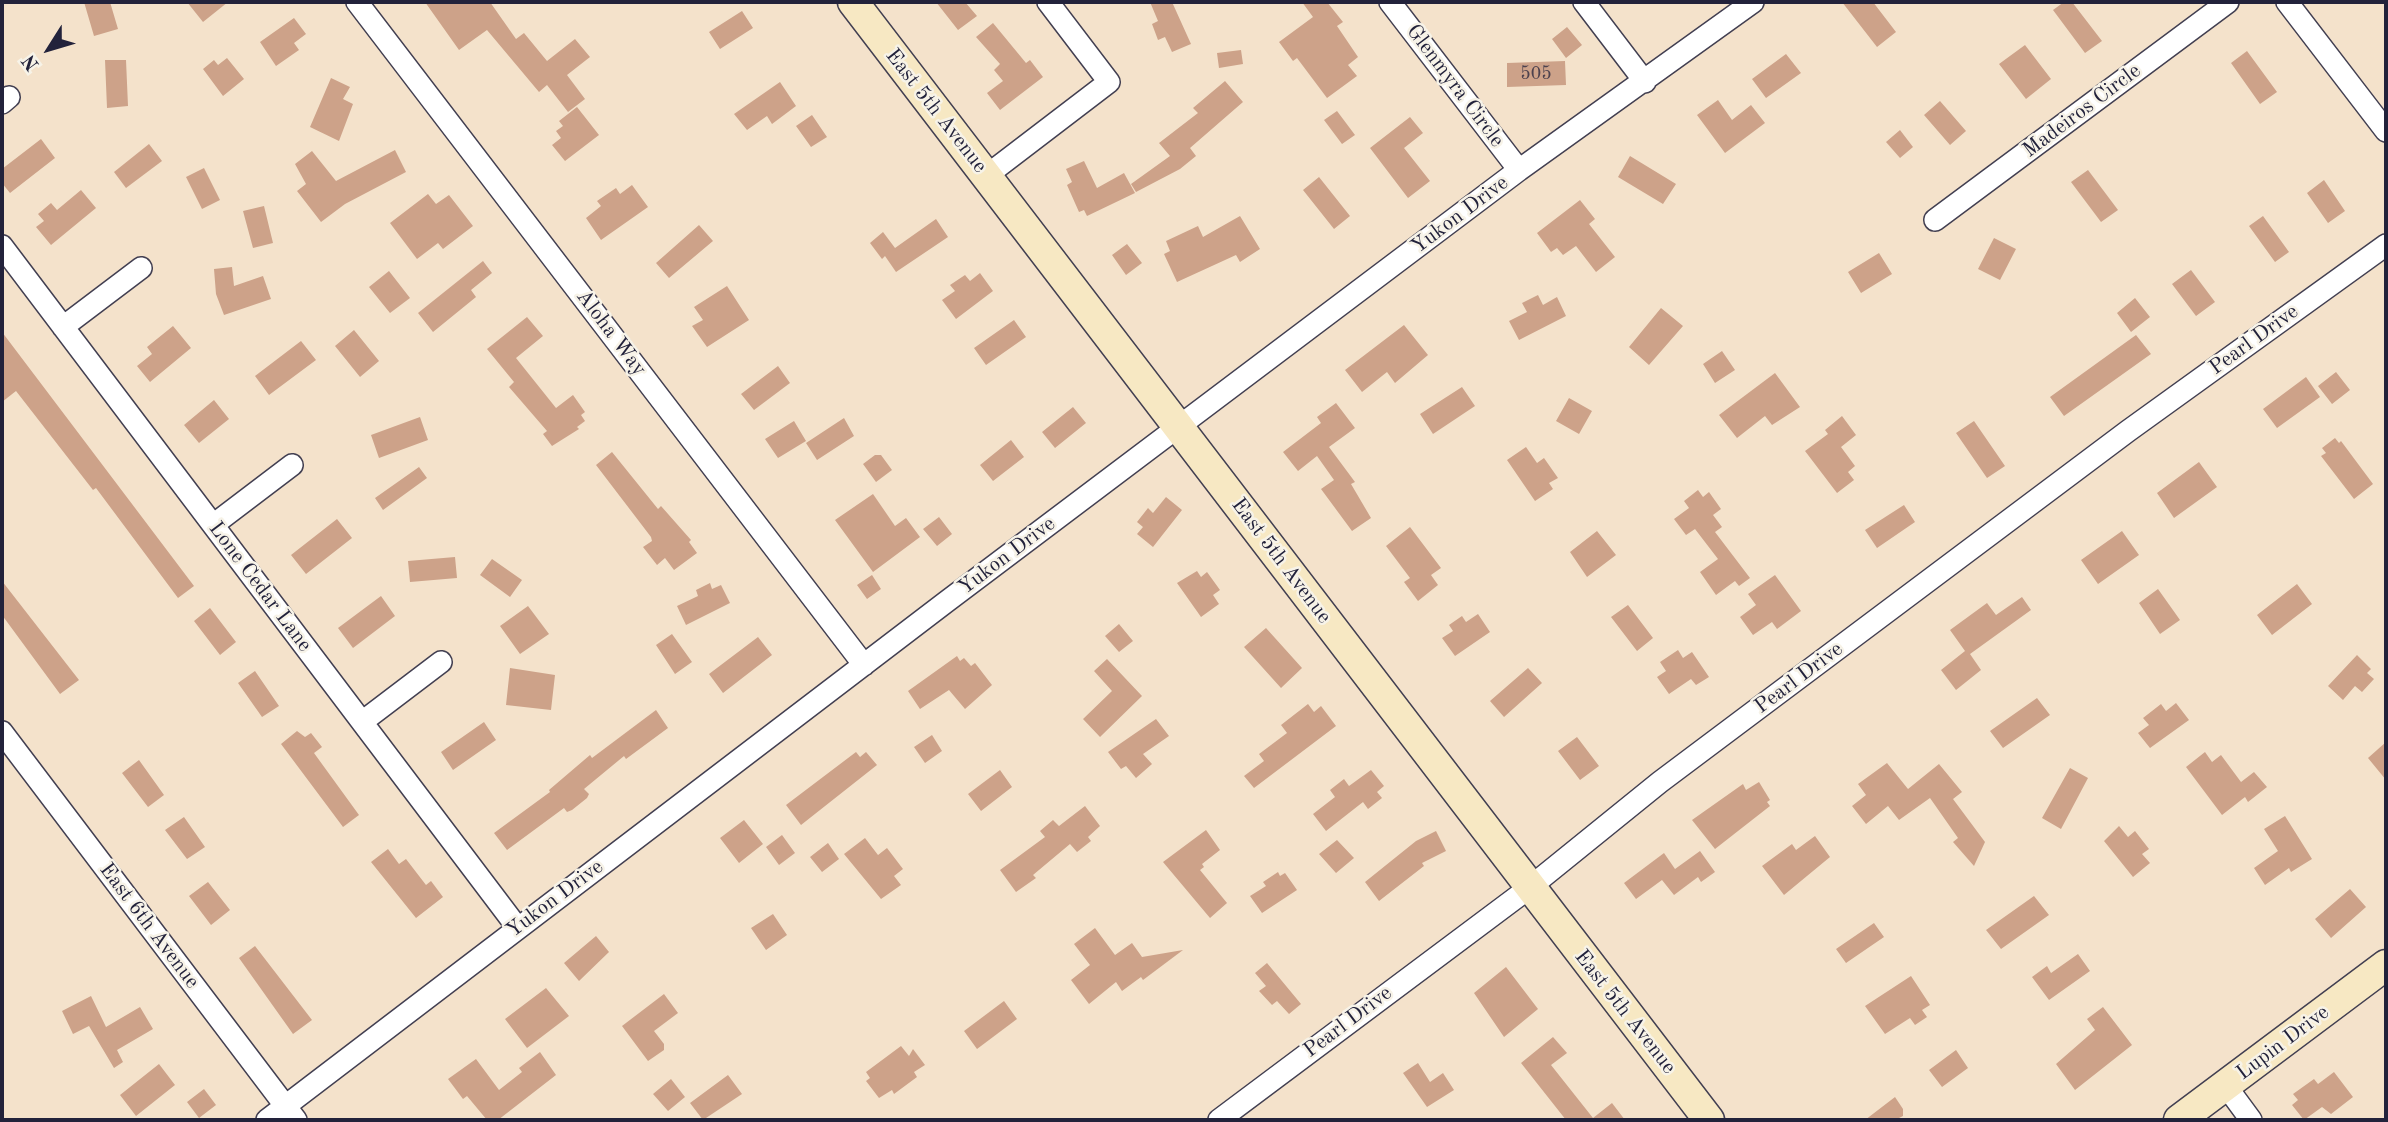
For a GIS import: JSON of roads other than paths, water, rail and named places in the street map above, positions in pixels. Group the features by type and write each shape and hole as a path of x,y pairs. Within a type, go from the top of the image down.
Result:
{"street":[{"name":"Aloha Way","path":"357,2 864,665"},
{"name":"East 5th Avenue","path":"853,2 1709,1120"},
{"path":"986,176 1109,82 1048,2"},
{"name":"Glenmyra Circle","path":"1390,2 1519,170"},
{"path":"1584,2 1645,82"},
{"name":"Yukon Drive","path":"267,1120 291,1113 517,927 1519,170 1753,2"},
{"name":"Madeiros Circle","path":"1935,220 2228,2"},
{"path":"2287,2 2386,131"},
{"name":"Pearl Drive","path":"1219,1120 1529,888 1660,782 2128,431 2386,245"},
{"name":"Lone Cedar Lane","path":"2,246 517,927"},
{"path":"63,327 141,268"},
{"path":"213,525 292,465"},
{"path":"362,722 441,662"},
{"name":"East 6th Avenue","path":"2,732 291,1113"},
{"name":"Lupin Drive","path":"2179,1120 2386,965"},
{"path":"2226,1086 2251,1120"}]}
